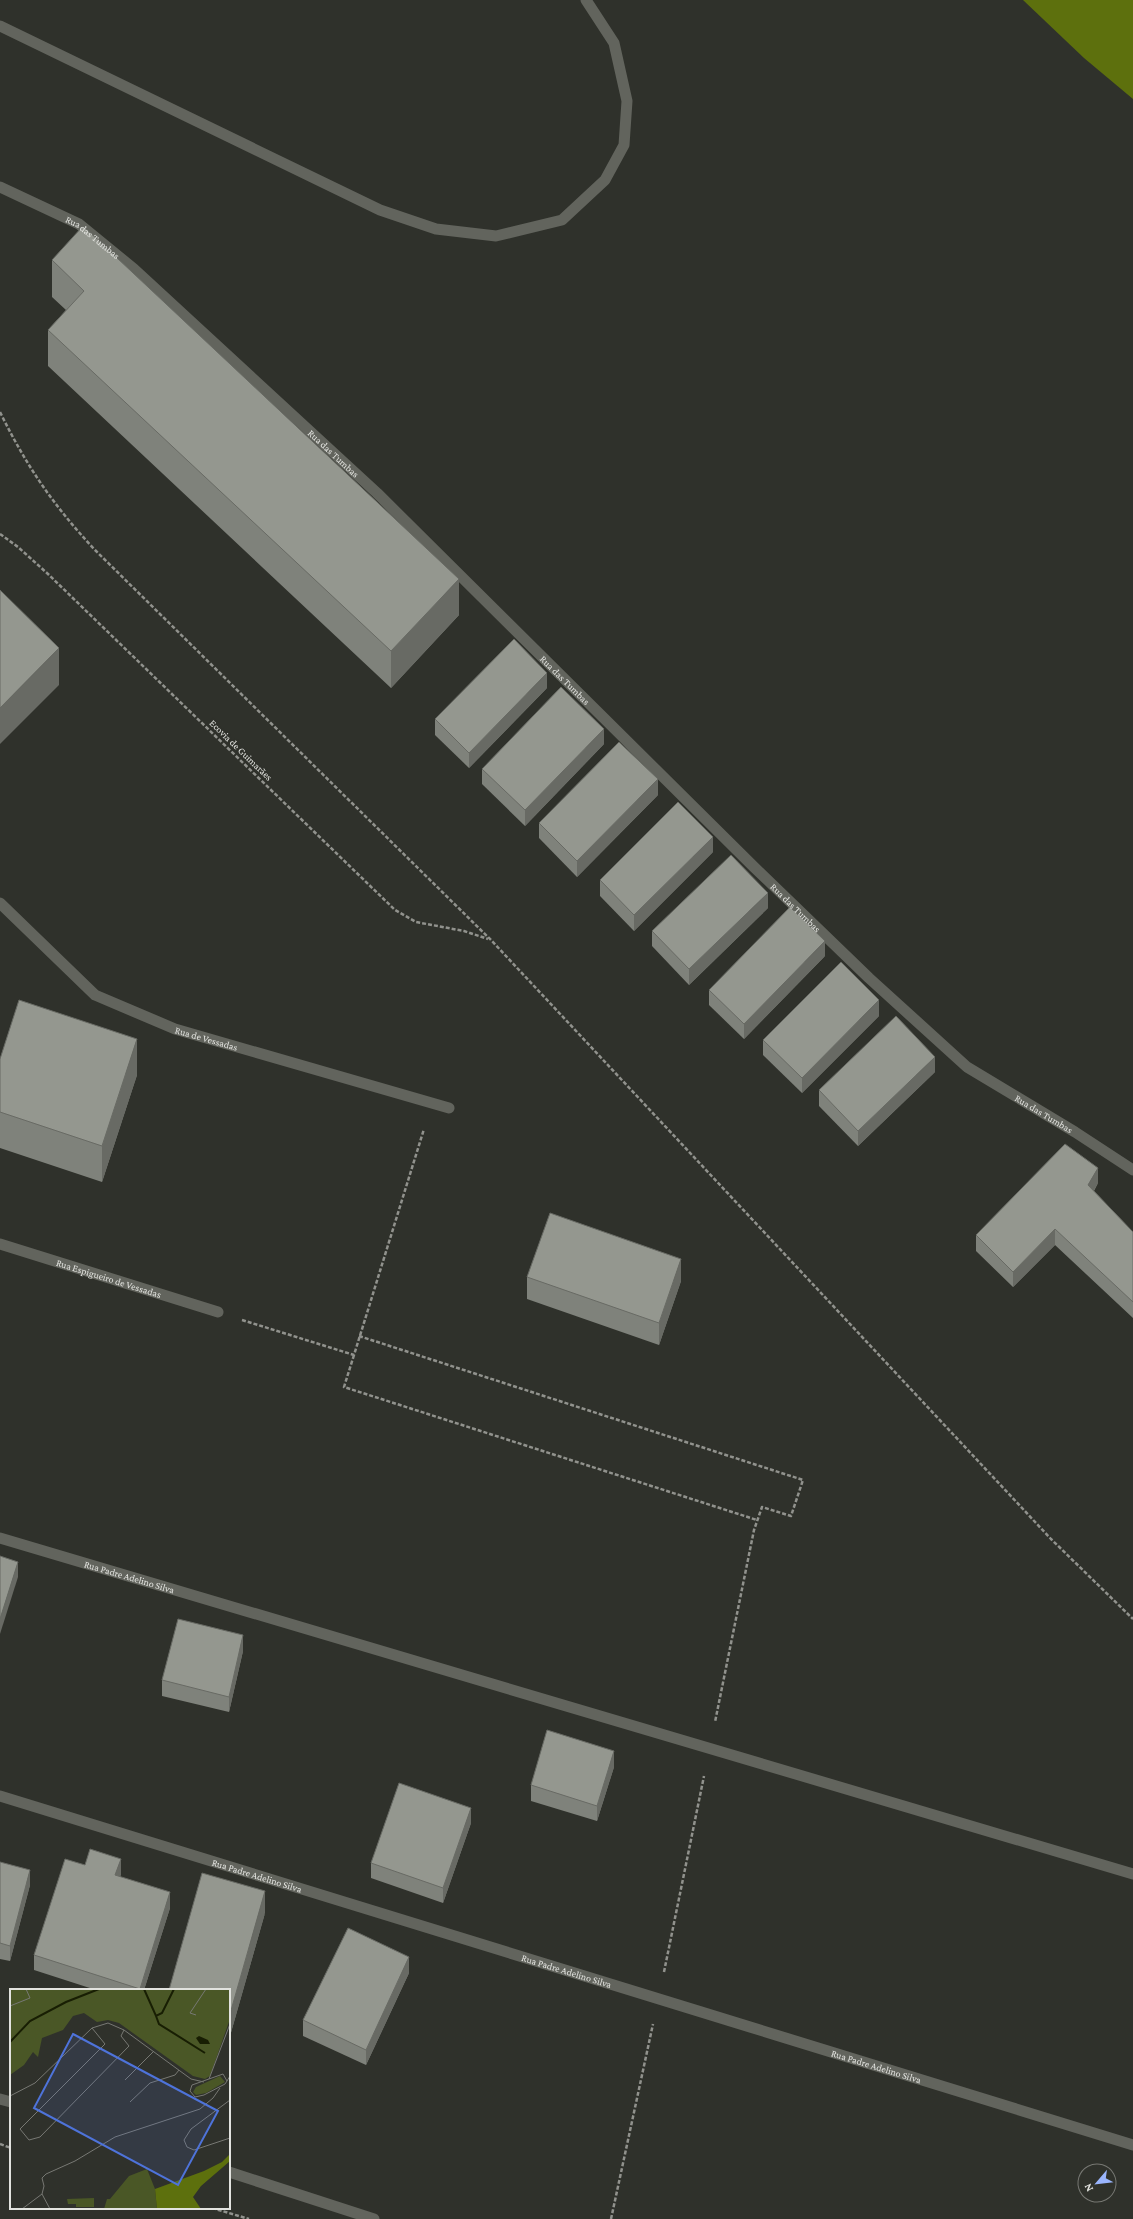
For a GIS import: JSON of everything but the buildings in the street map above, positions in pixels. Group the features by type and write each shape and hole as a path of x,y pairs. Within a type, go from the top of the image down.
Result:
{"street":[{"path":"0,26 380,210 436,229 496,236 562,220 605,180 624,145 627,101 614,43 586,0"},
{"name":"Rua das Tumbas","path":"0,187 79,224 134,269 377,493 754,867 869,978 967,1067 1075,1132 1133,1170"},
{"name":"Rua de Vessadas","path":"0,903 94,995 175,1029 449,1108"},
{"name":"Rua Espigueiro de Vessadas","path":"0,1244 218,1312"},
{"name":"Rua Padre Adelino Silva","path":"0,1538 1133,1874"},
{"name":"Rua Padre Adelino Silva","path":"0,1796 1133,2145"},
{"path":"0,2099 10,2102"},
{"path":"230,2172 374,2219"}],"path":[{"path":"0,412 35,477 55,504 90,545 491,940 1046,1533 1133,1619"},
{"name":"Ecovia de Guimarães","path":"0,534 18,547 48,574 395,910 416,922 464,931 491,940"},
{"path":"432,1103 344,1387 757,1520"},
{"path":"218,1312 354,1355"},
{"path":"359,1336 803,1480 791,1516 762,1506 757,1520 611,2219"},
{"path":"0,2144 10,2148"},
{"path":"215,2209 248,2219"}],"green space":[{"path":"1023,0 1133,0 1133,99 1084,58"}]}
